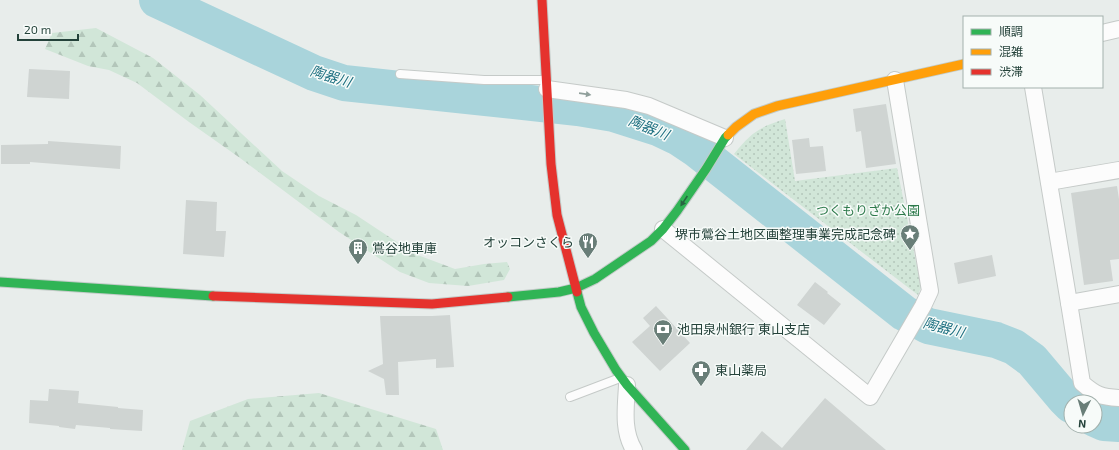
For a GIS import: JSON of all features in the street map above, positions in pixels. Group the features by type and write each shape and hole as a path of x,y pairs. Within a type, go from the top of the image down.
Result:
{"street":[{"path":"542,0 548,121 557,215 581,307 594,333 624,381 685,450"},
{"path":"1103,32 1119,29"},
{"path":"0,282 200,296 432,304 559,292 576,288 600,276 651,241 663,229 677,211 717,153 725,138 736,127 754,114 772,108 963,64"},
{"path":"663,229 870,397 930,291 895,80"},
{"path":"547,88 626,100 649,106 725,138"},
{"path":"1033,88 1082,383 1091,391 1103,397 1119,398"},
{"path":"1049,182 1119,170"},
{"path":"1069,302 1119,294"},
{"path":"624,381 626,427 630,443 634,450"}],"lane":[{"path":"400,74 484,80 547,88"},
{"path":"570,397 624,381"}],"green space":[{"path":"96,28 153,58 200,95 282,171 319,196 356,215 415,254 455,269 507,262 510,269 504,280 468,286 429,283 400,272 339,232 137,83 109,70 88,66 45,49 52,33"},
{"name":"つくもりざか公園","path":"785,119 795,181 897,168 921,287 918,295 734,154 745,141 756,132 768,125"},
{"path":"319,393 436,429 443,450 182,450 190,421 248,399"}],"building":[{"path":"29,69 70,71 69,99 27,97"},
{"path":"886,104 896,164 866,168 861,131 856,132 853,109"},
{"path":"809,138 810,147 823,146 826,171 796,174 792,140"},
{"path":"48,141 121,146 120,169 30,162 30,164 1,164 1,145 48,144"},
{"path":"1117,186 1119,199 1119,259 1110,260 1113,281 1084,285 1071,193"},
{"path":"186,200 217,202 216,231 226,231 224,257 183,254"},
{"path":"992,255 996,276 958,284 954,263"},
{"path":"815,282 841,304 824,325 797,305"},
{"path":"656,306 690,343 660,371 632,342 650,326 643,318"},
{"path":"450,315 454,367 436,368 436,359 398,362 399,395 386,395 384,379 368,371 383,364 380,316"},
{"path":"49,389 79,391 78,403 143,410 142,431 76,425 75,429 29,423 30,400 48,401"},
{"path":"825,398 886,450 746,450 762,431 782,448"}],"waterway":[{"name":"陶器川","path":"157,0 314,73 344,83 578,108 614,114 658,128 679,138 697,150 904,313 928,326 996,340 1014,347 1032,360 1063,397"},
{"name":"陶器川","path":"1103,423 1119,424"}],"traffic: fast":[{"path":"508,297 559,292 576,288 595,279 651,241 663,229 677,211 728,135"},
{"path":"0,282 213,296"},
{"path":"577,292 581,307 594,333 616,370 627,385 685,450"}],"traffic: slow":[{"path":"728,135 754,114 777,106 963,64"}],"traffic: jam":[{"path":"542,0 551,164 557,215 577,292"},
{"path":"213,296 432,304 508,297"}],"place":[{"name":"堺市鶯谷土地区画整理事業完成記念碑","path":"910,251"},
{"name":"オッコンさくら","path":"588,259"},
{"name":"鴬谷地車庫","path":"358,265"},
{"name":"池田泉州銀行 東山支店","path":"663,346"},
{"name":"東山薬局","path":"701,387"}]}
